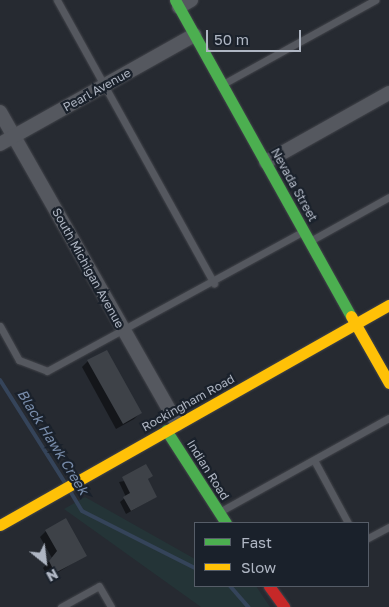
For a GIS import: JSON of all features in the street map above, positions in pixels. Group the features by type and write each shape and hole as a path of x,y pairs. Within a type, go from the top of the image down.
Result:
{"street":[{"name":"Nevada Street","path":"182,2 194,34 389,383"},
{"name":"Pearl Avenue","path":"0,144 194,34"},
{"path":"266,162 389,93"},
{"name":"South Michigan Avenue","path":"0,112 124,332 172,427"},
{"name":"Rockingham Road","path":"0,525 81,481 172,427 389,305"},
{"name":"Indian Road","path":"172,427 225,522"},
{"path":"274,587 284,607"}],"lane":[{"path":"57,0 106,85 214,283"},
{"path":"223,84 374,0"},
{"path":"0,326 19,360 46,372 214,283 389,197"},
{"path":"219,513 389,418"},
{"path":"314,460 347,522"},
{"path":"369,537 389,527"},
{"path":"61,607 99,586 110,607"}],"shaded area":[{"path":"85,497 194,558 194,587 257,587 270,607 201,607 64,509"}],"building":[{"path":"107,350 142,413 123,424 87,360"},
{"path":"146,464 153,476 148,479 157,497 131,511 123,497 130,493 122,477"},
{"path":"66,518 87,556 55,573 49,561 57,551 45,530"}],"waterway":[{"name":"Black Hawk Creek","path":"0,380 65,483"},
{"name":"Black Hawk Creek","path":"70,491 82,511 194,567"},
{"name":"Black Hawk Creek","path":"231,587 248,607"}],"traffic: fast":[{"path":"175,0 351,316"},
{"path":"166,430 225,522"}],"traffic: slow":[{"path":"0,525 389,305"},
{"path":"351,316 389,383"}],"traffic: jam":[{"path":"270,587 284,607"}]}
